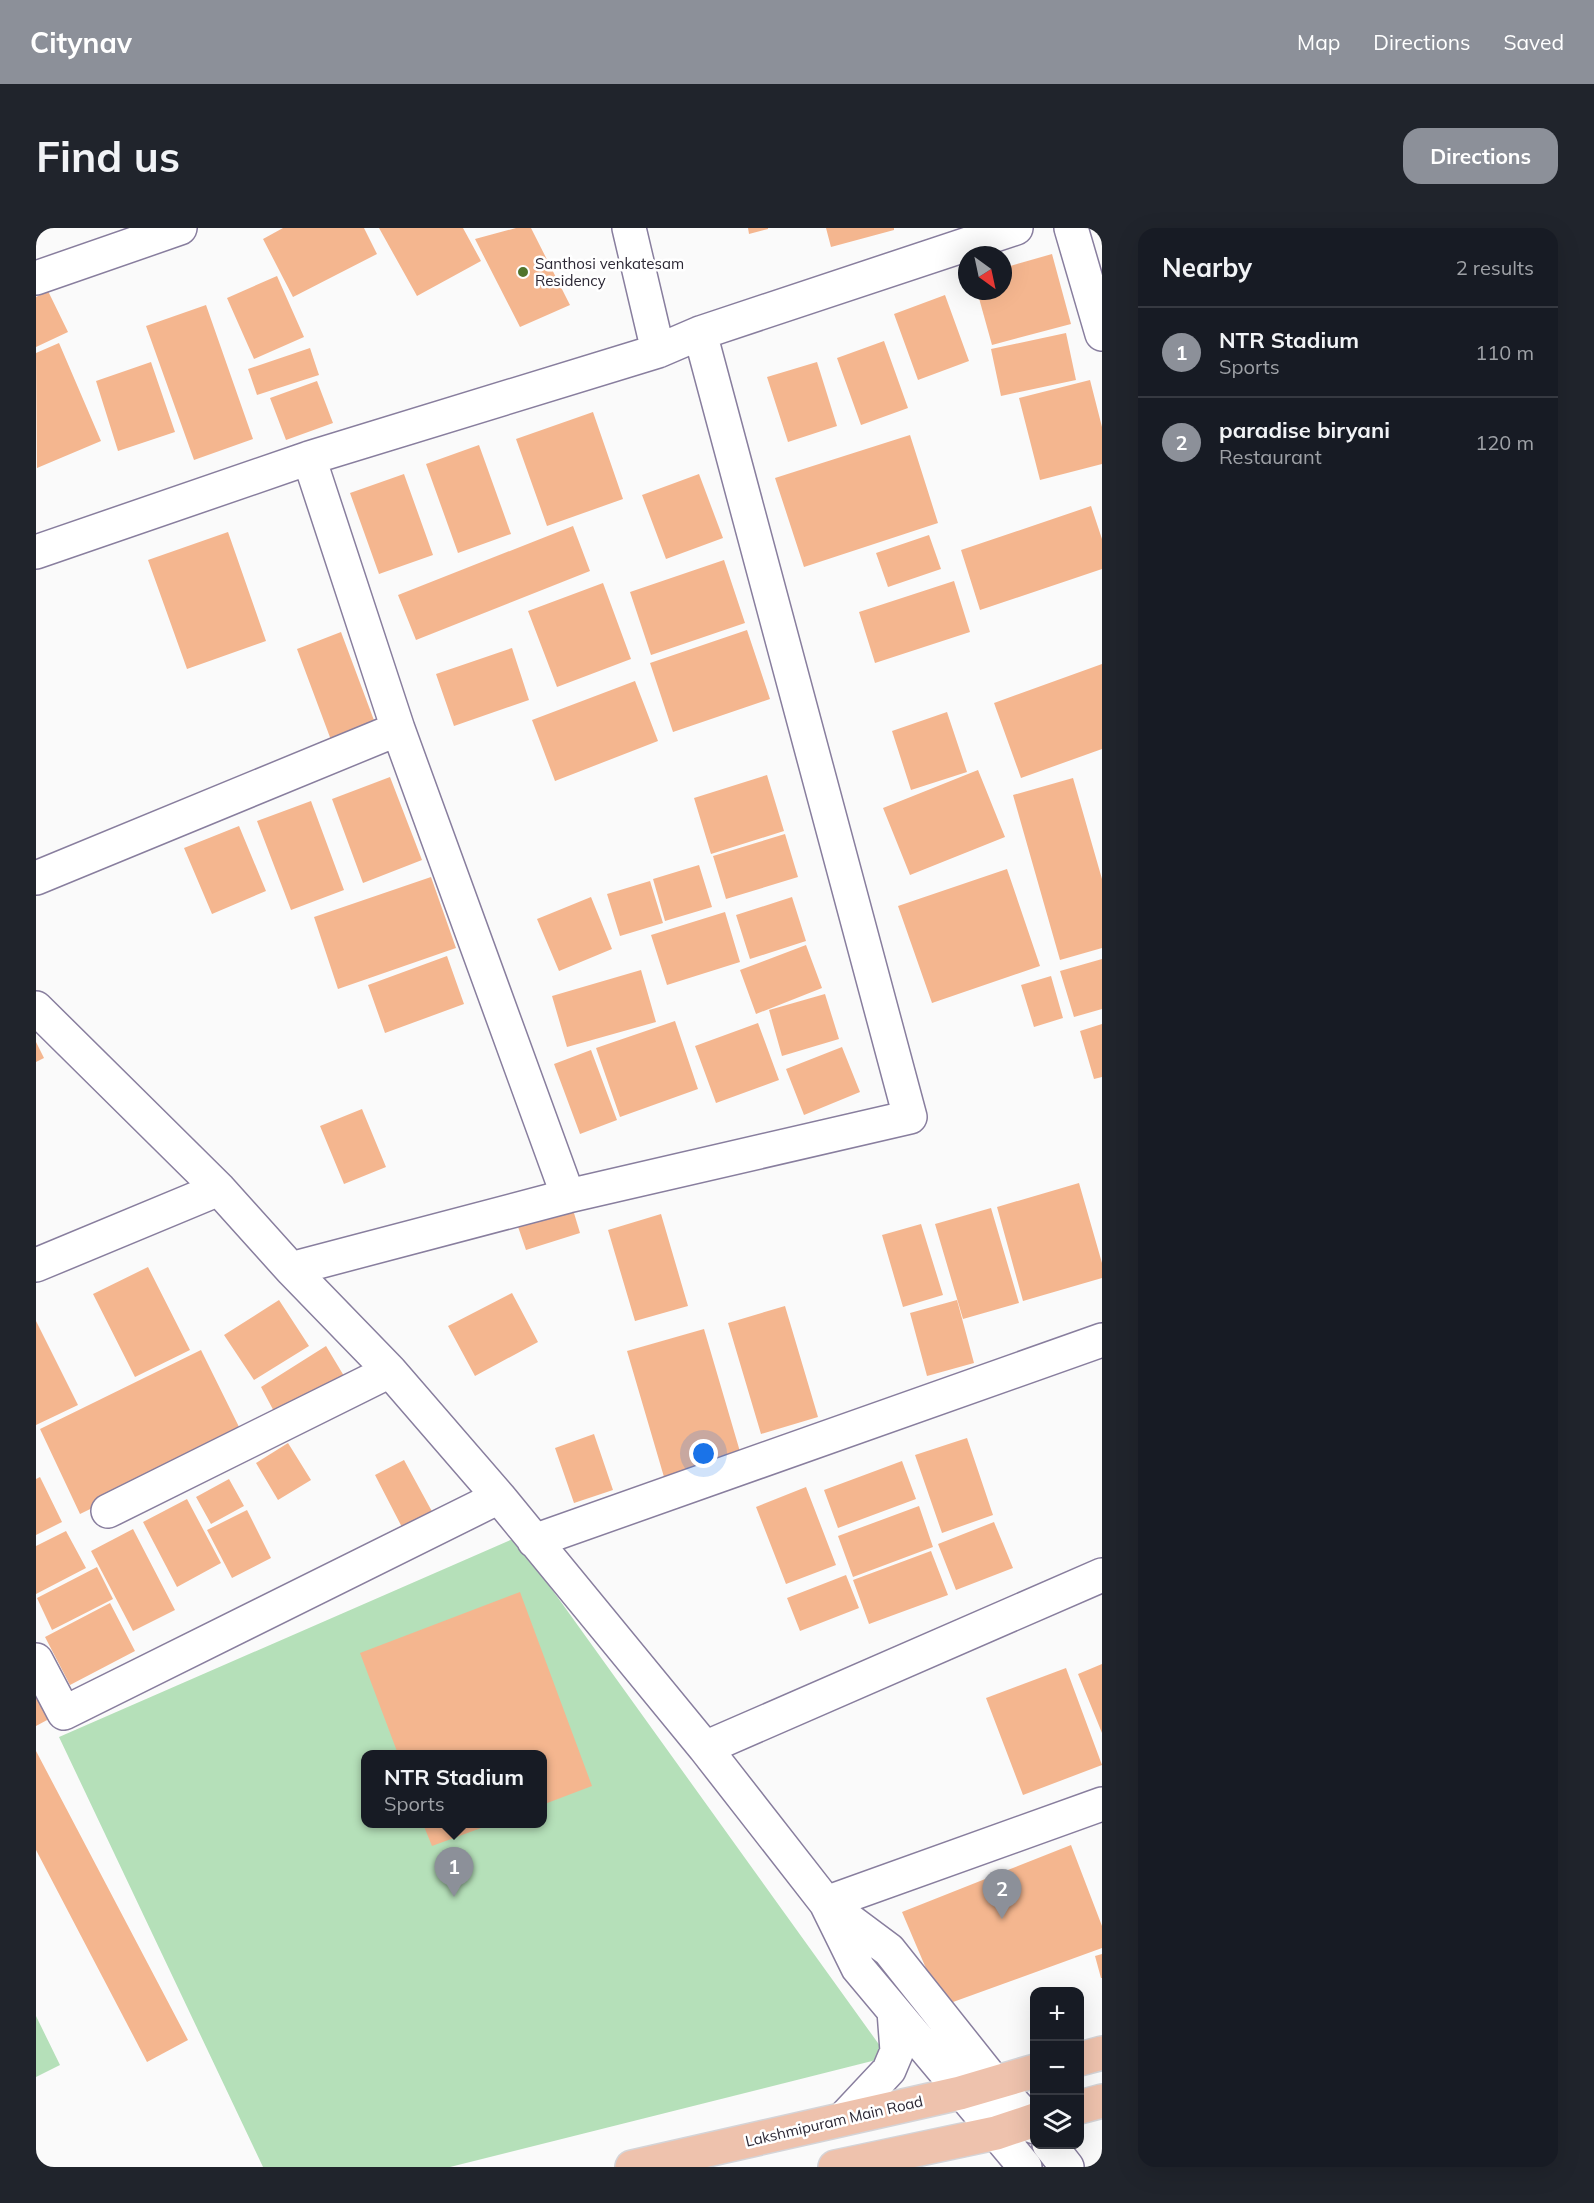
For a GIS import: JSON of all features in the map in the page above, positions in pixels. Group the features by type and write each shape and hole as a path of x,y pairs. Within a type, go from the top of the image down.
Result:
{"main road":[{"path":"1084,2058 1102,2053"},
{"name":"Lakshmipuram Main Road","path":"632,2167 845,2117 960,2093 1030,2072"},
{"path":"1084,2106 1102,2101"},
{"path":"835,2167 996,2133 1030,2129"}],"street":[{"path":"36,278 180,228"},
{"path":"629,228 658,351"},
{"path":"36,552 309,458 658,351 700,333 1016,228"},
{"path":"1071,228 1102,334"},
{"path":"291,1269 568,1196 910,1117 700,333"},
{"path":"309,458 398,729 568,1196"},
{"path":"36,878 398,729"},
{"path":"36,1008 219,1189 291,1269 390,1371 499,1497 705,1748 826,1903 858,1968 960,2093 1025,2167"},
{"path":"36,1265 219,1189"},
{"path":"534,1541 1102,1340"},
{"path":"108,1511 390,1371"},
{"path":"36,1660 64,1713 499,1497"},
{"path":"705,1748 1102,1575"},
{"path":"826,1903 1102,1804"},
{"path":"826,1903 889,1950 994,2082 1030,2121"},
{"path":"845,2117 889,2070 897,2051 894,2011"},
{"path":"1054,2149 1068,2167"}],"green space":[{"path":"515,1538 888,2057 450,2167 263,2167 59,1737"},
{"path":"36,2016 60,2065 36,2077"}],"building":[{"path":"283,228 364,228 377,254 293,297 263,239"},
{"path":"379,228 463,228 481,261 417,296"},
{"name":"Santhosi venkatesam Residency","path":"516,228 531,228 570,305 520,327 475,239"},
{"path":"748,228 768,228 768,229 749,234"},
{"path":"826,228 894,228 894,230 831,247"},
{"path":"1052,254 1071,324 992,345 980,300 1012,300 1012,265"},
{"path":"277,276 304,337 254,359 227,298"},
{"path":"48,291 68,332 36,347 36,297"},
{"path":"945,295 969,361 918,380 894,314"},
{"path":"206,305 253,439 194,460 146,326"},
{"path":"1066,333 1076,380 1001,396 991,349"},
{"path":"884,341 908,408 861,425 837,358"},
{"path":"59,343 101,441 37,468 36,353"},
{"path":"310,348 319,375 257,395 248,369"},
{"path":"151,362 175,432 118,451 96,381"},
{"path":"817,362 837,426 788,442 767,377"},
{"path":"1090,380 1102,427 1102,464 1040,480 1019,398"},
{"path":"317,381 333,423 286,440 270,398"},
{"path":"593,412 623,499 547,526 516,439"},
{"path":"910,435 938,523 804,567 775,478"},
{"path":"479,445 511,534 458,553 426,464"},
{"path":"404,474 433,555 379,574 350,493"},
{"path":"699,474 723,538 666,559 642,495"},
{"path":"1091,506 1102,539 1102,569 980,610 961,550"},
{"path":"573,526 590,571 416,640 398,595"},
{"path":"228,532 266,641 187,669 148,560"},
{"path":"929,535 941,569 888,587 876,553"},
{"path":"724,560 745,623 651,655 630,592"},
{"path":"954,581 970,632 875,663 859,612"},
{"path":"603,583 631,659 557,687 528,611"},
{"path":"747,630 770,699 673,732 650,663"},
{"path":"341,632 375,723 331,740 297,649"},
{"path":"512,648 529,700 454,726 436,674"},
{"path":"1102,664 1102,749 1021,778 994,703"},
{"path":"635,681 658,741 555,781 532,720"},
{"path":"947,712 967,772 911,790 892,731"},
{"path":"978,770 1005,837 910,875 883,808"},
{"path":"767,775 784,831 711,854 694,798"},
{"path":"390,777 422,860 363,883 332,799"},
{"path":"1073,778 1102,879 1102,948 1060,960 1013,795"},
{"path":"311,801 344,890 291,910 257,821"},
{"path":"239,826 266,891 212,914 184,848"},
{"path":"785,834 798,877 726,899 713,856"},
{"path":"699,865 712,907 665,921 653,879"},
{"path":"1007,869 1040,966 932,1003 898,906"},
{"path":"431,877 456,948 338,989 314,917"},
{"path":"650,881 663,923 620,936 607,894"},
{"path":"591,897 612,949 559,971 537,919"},
{"path":"792,897 806,941 750,959 736,915"},
{"path":"725,912 740,962 667,985 651,935"},
{"path":"806,945 822,988 756,1014 740,970"},
{"path":"447,956 464,1004 385,1033 368,985"},
{"path":"1102,959 1102,1009 1074,1017 1060,971"},
{"path":"641,970 656,1022 567,1047 552,996"},
{"path":"1051,976 1063,1018 1034,1027 1021,985"},
{"path":"825,994 839,1039 782,1056 769,1010"},
{"path":"675,1021 698,1089 620,1117 596,1048"},
{"path":"758,1023 779,1080 716,1103 695,1046"},
{"path":"1102,1024 1102,1077 1094,1079 1080,1031"},
{"path":"36,1042 44,1058 36,1062"},
{"path":"842,1047 860,1092 804,1115 786,1069"},
{"path":"591,1050 617,1120 580,1134 554,1064"},
{"path":"362,1109 386,1167 344,1184 320,1126"},
{"path":"1079,1183 1102,1263 1102,1278 1023,1301 997,1207"},
{"path":"571,1203 580,1233 526,1250 516,1221"},
{"path":"991,1208 1019,1303 963,1319 935,1224"},
{"path":"661,1214 688,1306 635,1321 608,1230"},
{"path":"921,1224 943,1295 903,1307 882,1235"},
{"path":"148,1267 190,1350 135,1377 93,1294"},
{"path":"512,1293 538,1342 475,1376 448,1326"},
{"path":"279,1300 309,1346 254,1380 224,1335"},
{"path":"957,1300 974,1363 927,1376 910,1313"},
{"path":"785,1306 818,1417 761,1434 728,1323"},
{"path":"36,1321 78,1405 36,1425"},
{"path":"704,1329 741,1455 664,1477 627,1351"},
{"path":"326,1346 350,1386 277,1417 261,1387"},
{"path":"201,1350 243,1435 80,1514 40,1429"},
{"path":"594,1434 613,1490 574,1503 555,1448"},
{"path":"967,1438 993,1515 942,1533 915,1455"},
{"path":"288,1443 311,1480 278,1500 256,1463"},
{"path":"404,1460 435,1517 405,1533 375,1475"},
{"path":"902,1461 916,1499 838,1528 824,1490"},
{"path":"40,1477 62,1522 36,1535 36,1479"},
{"path":"229,1479 244,1506 211,1524 196,1497"},
{"path":"806,1487 836,1565 786,1584 756,1507"},
{"path":"187,1499 221,1563 177,1587 143,1522"},
{"path":"919,1506 933,1547 853,1577 838,1536"},
{"path":"247,1510 271,1558 232,1578 207,1530"},
{"path":"994,1522 1013,1568 956,1590 938,1544"},
{"path":"133,1529 175,1610 133,1631 91,1551"},
{"path":"66,1531 86,1568 36,1594 36,1546"},
{"path":"931,1551 948,1595 869,1624 853,1580"},
{"path":"97,1567 113,1599 52,1630 37,1598"},
{"path":"846,1575 859,1608 800,1631 787,1598"},
{"path":"520,1592 592,1786 547,1803 547,1750 396,1750 360,1653"},
{"path":"110,1603 135,1651 70,1685 45,1637"},
{"path":"1102,1664 1102,1733 1078,1674"},
{"path":"1066,1668 1102,1765 1023,1795 986,1698"},
{"path":"36,1695 49,1719 36,1726"},
{"path":"36,1751 188,2040 147,2062 36,1850"},
{"path":"425,1828 481,1828 432,1846"},
{"path":"1071,1845 1102,1926 1102,1948 942,2006 902,1912"},
{"path":"1102,1954 1102,1978 1101,1978 1095,1956"}],"place":[{"name":"Santhosi venkatesam Residency","path":"523,272"},
{"name":"NTR Stadium","path":"454,1897"},
{"name":"paradise biryani","path":"1002,1919"}]}
